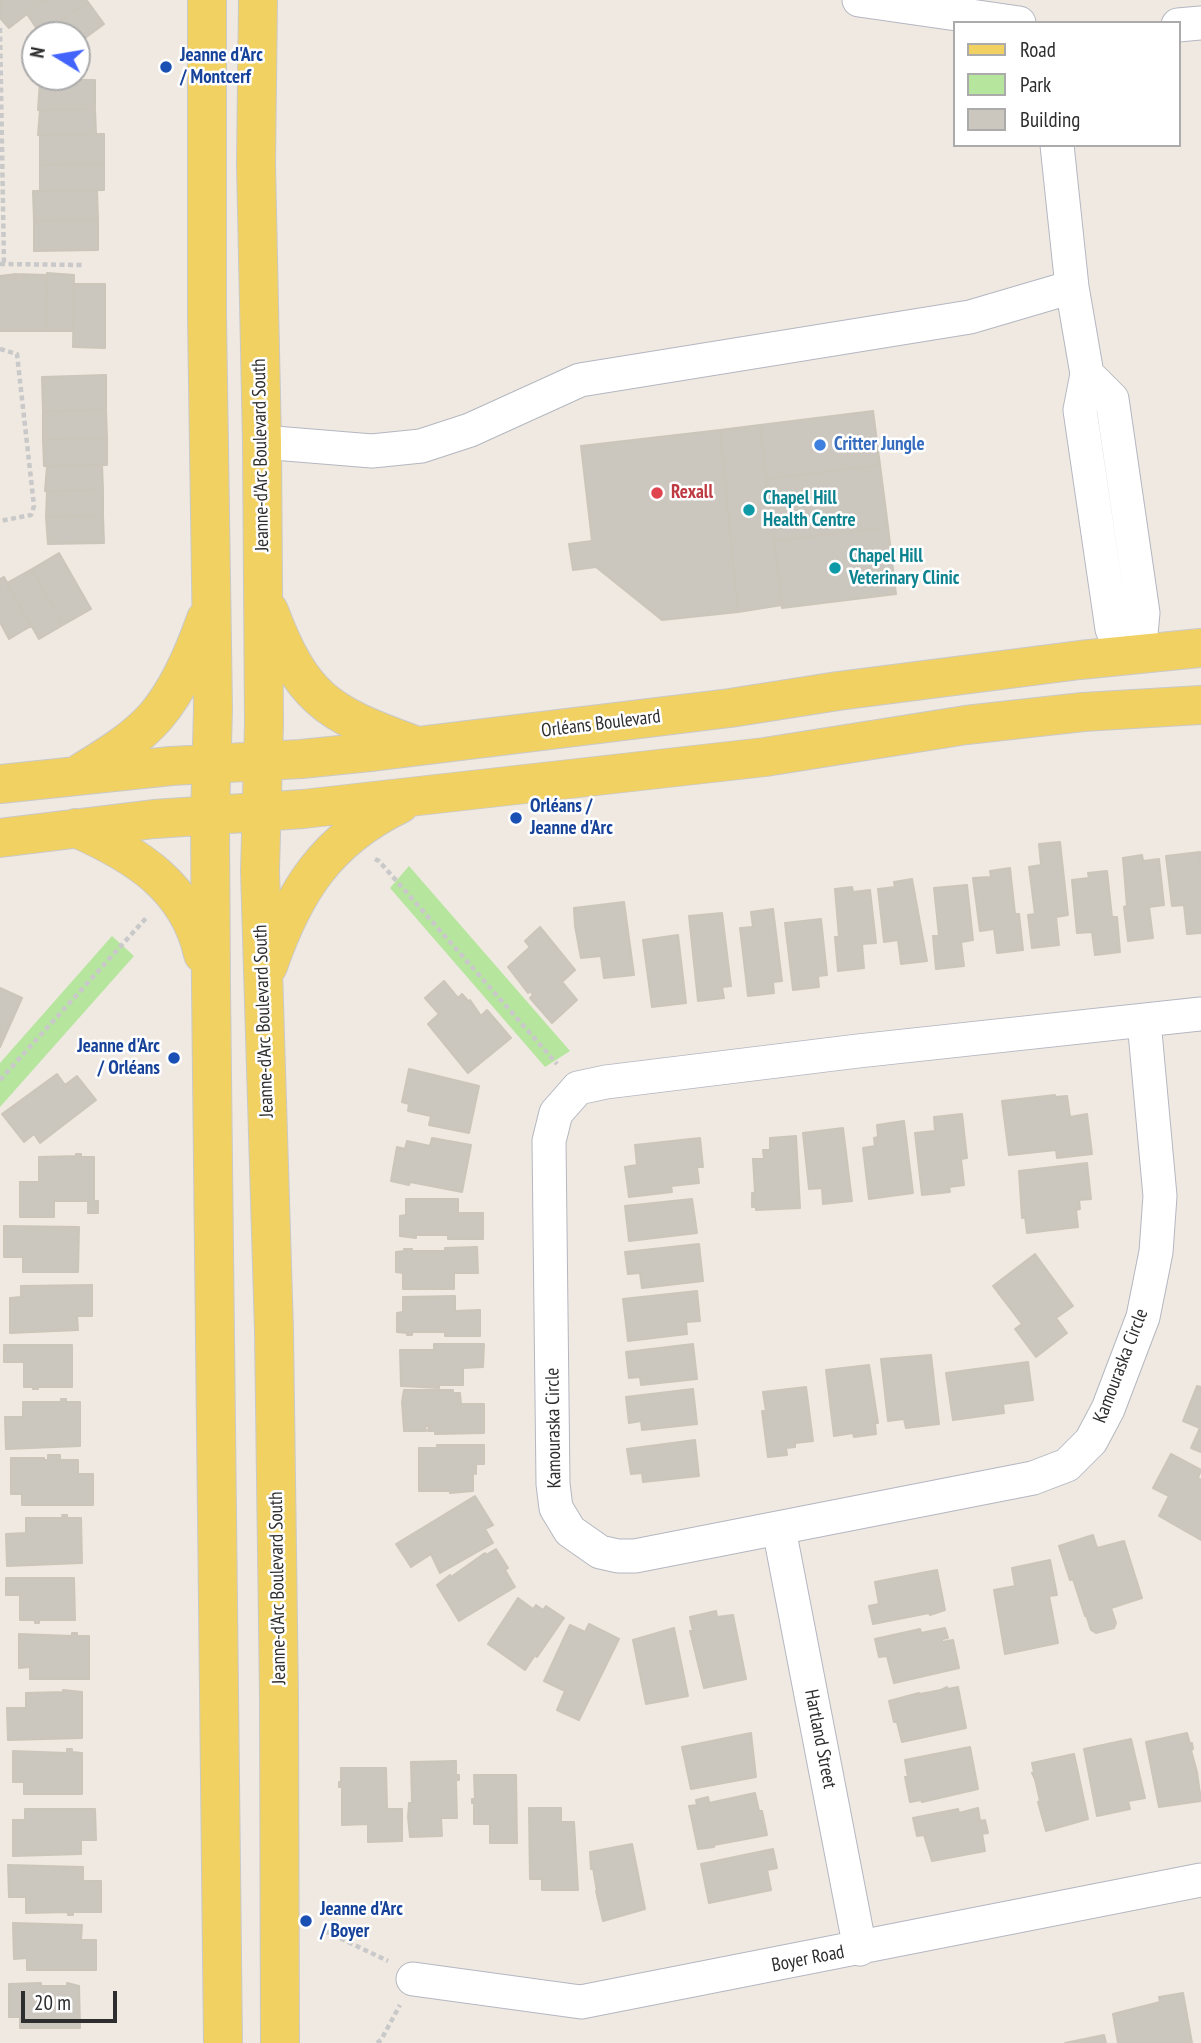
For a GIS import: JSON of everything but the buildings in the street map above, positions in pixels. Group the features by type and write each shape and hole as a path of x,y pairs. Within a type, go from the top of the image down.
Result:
{"main road":[{"path":"207,0 207,317 212,602 211,986 223,2043"},
{"name":"Jeanne-d'Arc Boulevard South","path":"258,0 256,164 263,588 260,813 262,982 274,1331 280,2043"},
{"path":"263,588 269,611 292,663 317,697 350,719 417,746"},
{"path":"78,775 128,741 155,717 188,664 212,602"},
{"name":"Orléans Boulevard","path":"0,784 417,746 730,708 838,691 1080,660 1201,648"},
{"path":"1139,655 1146,710"},
{"path":"0,838 76,828 412,797 765,757 966,725 1083,712 1201,705"},
{"path":"262,982 296,903 321,861 340,842 365,824 412,797"},
{"path":"76,828 138,859 176,894 190,916 198,936 211,986"}],"street":[{"path":"859,0 1005,21"},
{"path":"1180,25 1201,23"},
{"path":"1057,147 1072,287 1087,374 1112,399 1143,613 1139,655"},
{"path":"262,442 372,451 421,446 470,430 580,380 970,317 1072,287"},
{"path":"578,1088 606,1082 858,1051 1201,1014"},
{"name":"Kamouraska Circle","path":"578,1088 556,1113 549,1141 556,1508 570,1531 600,1552 635,1556 779,1530 1033,1478 1067,1465 1091,1441 1108,1409 1143,1317 1156,1252 1160,1196 1144,1021"},
{"name":"Hartland Street","path":"779,1530 860,1949"},
{"name":"Boyer Road","path":"413,1979 581,2002 1201,1880"}],"path":[{"path":"0,28 2,264 83,264"},
{"path":"0,349 17,354 34,506 32,515 0,521"},
{"path":"369,857 379,861 578,1088"},
{"path":"0,1080 150,914"},
{"path":"324,1931 384,1958 413,1979 377,2043"}],"green space":[{"path":"409,866 570,1051 545,1067 390,888"},
{"path":"112,936 134,956 0,1107 0,1063"}],"place":[{"name":"Jeanne d'Arc / Montcerf","path":"166,67"},
{"name":"Critter Jungle","path":"820,445"},
{"name":"Rexall","path":"657,493"},
{"name":"Chapel Hill Health Centre","path":"749,510"},
{"name":"Chapel Hill Veterinary Clinic","path":"835,568"},
{"name":"Orléans / Jeanne d'Arc","path":"516,818"},
{"name":"Jeanne d'Arc / Orléans","path":"174,1058"},
{"name":"Jeanne d'Arc / Boyer","path":"306,1921"}]}
